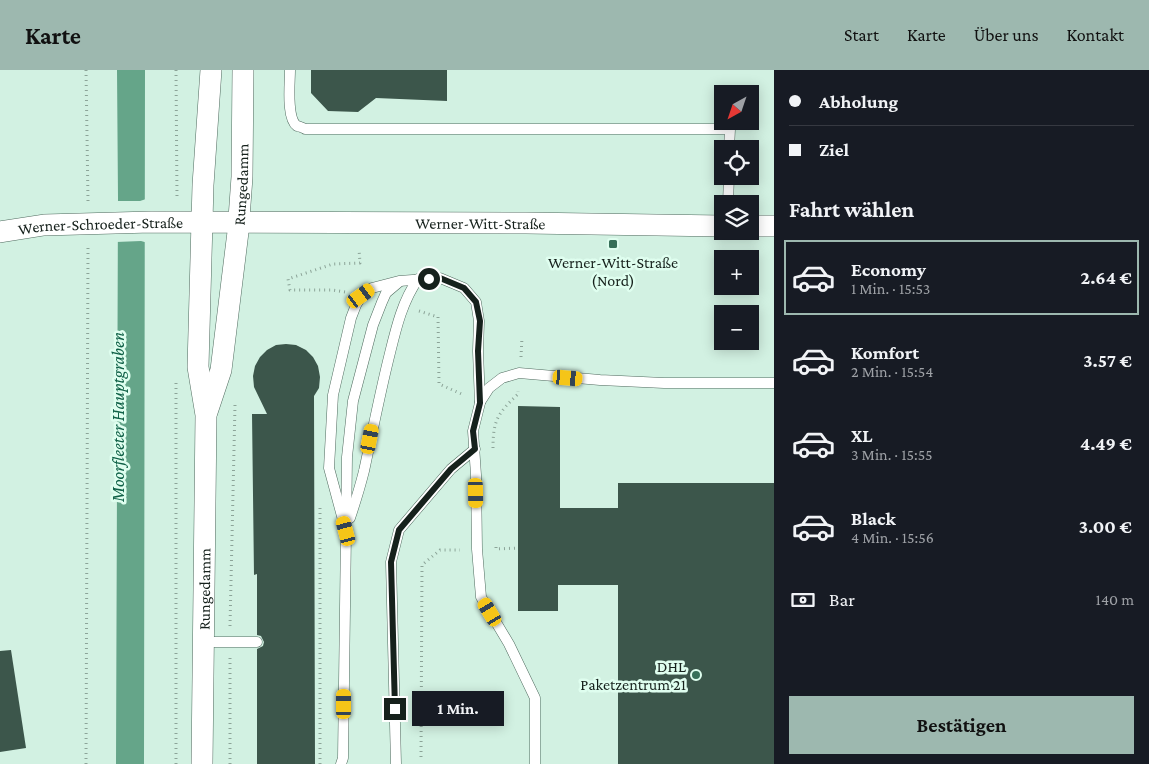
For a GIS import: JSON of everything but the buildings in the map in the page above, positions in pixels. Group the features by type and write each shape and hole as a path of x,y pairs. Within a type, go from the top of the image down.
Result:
{"street":[{"name":"Rungedamm","path":"202,764 206,415 198,367 202,185 210,70"},
{"name":"Rungedamm","path":"206,415 221,370 239,222 242,177 243,70"},
{"name":"Werner-Schroeder-Straße","path":"0,232 44,224 239,222"},
{"name":"Werner-Witt-Straße","path":"239,222 714,226"},
{"path":"759,226 774,226"}],"lane":[{"path":"290,70 290,110 292,119 297,126 304,129 730,129 729,140"},
{"path":"346,531 329,468 333,395 350,318 361,296 372,288 399,281 440,278 464,288 476,302 480,321 478,351 480,403 473,431 477,549 481,597 509,644 535,698 535,764"},
{"path":"346,531 364,472 376,406 402,307 418,279"},
{"path":"343,762 347,457 353,401 373,325 386,292 399,281"},
{"path":"480,403 489,388 502,378 519,374 664,383 774,383"},
{"path":"396,764 391,562 399,530 451,469 475,449"},
{"path":"203,642 258,642"}],"path":[{"path":"86,70 88,205"},
{"path":"176,70 177,222"},
{"path":"86,764 88,243"},
{"path":"176,375 176,764"},
{"path":"494,456 493,429 500,413 518,394"},
{"path":"230,764 230,642 235,400"},
{"path":"320,500 320,764"},
{"path":"496,540 496,549"},
{"path":"421,757 422,565 440,550 518,548"}],"water":[{"name":"Moorfleeter Hauptgraben","path":"117,70 145,70 144,764 116,764"}],"pier":[{"path":"149,198 148,243 141,241 116,242 116,201 140,201"}],"place":[{"name":"Werner-Witt-Straße (Nord)","path":"613,244"},
{"name":"DHL Paketzentrum 21","path":"696,675"}],"route":[{"path":"395,709 391,562 399,530 451,469 475,449 473,431 480,403 478,351 480,321 476,302 464,288 440,278 429,279"}]}
